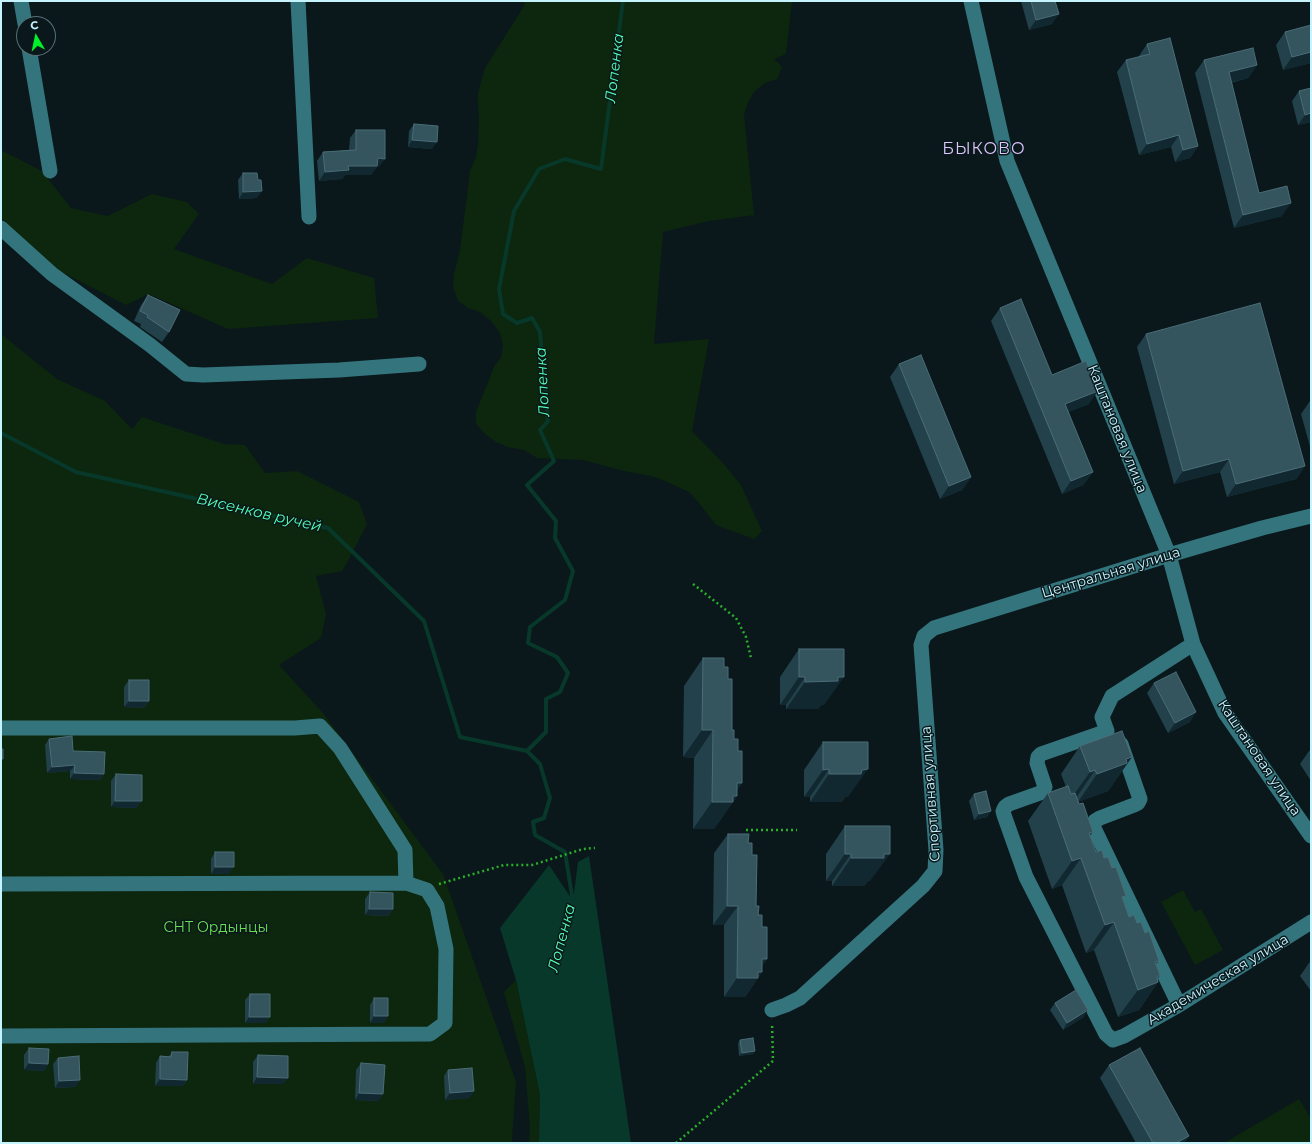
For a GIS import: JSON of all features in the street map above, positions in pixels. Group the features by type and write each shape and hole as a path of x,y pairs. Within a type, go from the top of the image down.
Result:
{"street":[{"path":"21,1 24,16"},
{"path":"298,1 309,217"},
{"name":"Каштановая улица","path":"971,1 1007,161 1169,554 1193,644 1225,713 1311,836"},
{"path":"30,56 50,171"},
{"path":"1,228 52,274 150,345 186,374 203,375 339,370 419,364"},
{"name":"Центральная улица","path":"921,645 924,636 934,628 1169,554 1311,516"},
{"path":"1179,1005 1093,826 1095,821 1100,818 1134,805 1138,803 1140,799 1118,736 1111,730 1107,731 1102,717 1112,696 1193,644"},
{"name":"Спортивная улица","path":"772,1010 800,998 923,886 935,870 936,850 921,645"},
{"path":"1,728 295,728 320,726 340,748 405,850 406,883"},
{"name":"Академическая улица","path":"1107,731 1041,754 1038,757 1037,763 1045,787 1043,791 1009,804 1005,807 1004,815 1026,877 1106,1034 1113,1040 1124,1036 1179,1005 1311,922"},
{"path":"1,884 406,883 427,890 434,901 437,906 446,949 445,1023 430,1034 1,1036"}],"path":[{"path":"693,584 736,618 746,637 751,658"},
{"path":"746,830 797,830"},
{"path":"432,886 504,865 532,865 583,849 595,848"},
{"path":"676,1143 773,1061 772,1010"}],"green space":[{"path":"525,1 792,1 786,54 774,59 782,67 777,79 765,83 755,91 748,102 744,114 754,215 709,221 663,232 654,344 709,339 692,431 723,463 741,485 762,531 754,539 716,525 689,492 665,481 651,476 624,471 583,460 537,458 524,450 508,447 496,442 486,435 476,424 476,412 494,367 501,357 503,345 500,333 492,322 480,312 468,308 458,301 453,288 454,274 460,250 470,171 476,157 478,144 478,93 485,68 524,6"},
{"path":"1,150 42,171 71,208 108,216 152,194 187,202 199,214 174,249 272,284 307,258 374,278 378,318 228,329 149,294 126,305 48,265 1,217"},
{"name":"СНТ Ордынцы","path":"1,334 57,379 105,401 132,429 142,417 224,444 245,445 265,473 297,471 359,502 367,524 349,559 342,571 316,576 326,614 321,638 279,665 323,713 443,874 516,1082 513,1143 1,1143"},
{"path":"1183,890 1195,912 1201,909 1223,950 1195,965 1161,902"},
{"path":"516,980 540,1095 539,1143 529,1143 530,1128 525,1067 504,992"},
{"path":"1299,1099 1311,1119 1311,1143 1224,1143"}],"water":[{"path":"589,856 631,1143 539,1143 540,1095 516,980 500,928 549,865 573,901 578,862"}],"building":[{"path":"1031,1 1055,1 1059,14 1036,20"},
{"path":"1311,25 1311,52 1292,57 1285,32"},
{"path":"1170,38 1198,146 1183,150 1179,135 1147,144 1126,60 1150,54 1147,44"},
{"path":"1253,48 1257,65 1229,72 1259,193 1287,186 1291,203 1243,215 1204,60"},
{"path":"1311,88 1311,113 1305,115 1299,91"},
{"path":"414,124 438,126 437,142 412,140"},
{"path":"356,130 385,130 385,159 378,158 377,166 348,166 349,170 325,172 323,152 356,150"},
{"path":"243,173 257,173 258,180 261,180 262,191 243,192"},
{"path":"148,295 180,310 169,332 147,317 148,315 140,311"},
{"path":"1021,299 1052,375 1086,361 1098,391 1065,404 1093,472 1071,481 1000,308"},
{"path":"1260,303 1305,466 1236,484 1229,459 1183,471 1146,334"},
{"path":"921,355 971,477 949,486 899,364"},
{"path":"799,649 844,649 844,677 838,677 838,681 805,682 805,677 799,677"},
{"path":"703,658 724,658 724,667 728,667 728,679 732,679 732,730 734,730 734,739 738,739 738,751 742,751 742,783 737,783 737,796 733,796 733,802 712,802 713,730 702,730"},
{"path":"1176,672 1196,712 1175,723 1154,683"},
{"path":"129,680 149,680 149,701 129,701"},
{"path":"1122,731 1132,757 1126,759 1127,763 1097,774 1095,770 1090,772 1080,746"},
{"path":"72,736 73,751 105,752 104,774 74,773 75,765 52,767 49,739"},
{"path":"823,742 868,742 868,769 862,770 861,774 829,774 829,769 823,770"},
{"path":"1,749 3,749 3,759 1,759"},
{"path":"116,774 142,775 142,801 115,801"},
{"path":"1068,786 1071,794 1075,793 1079,804 1083,803 1093,832 1089,833 1096,852 1102,850 1104,858 1108,857 1112,868 1116,867 1126,896 1122,897 1129,917 1134,915 1137,923 1141,922 1145,933 1149,931 1159,961 1155,962 1160,975 1157,977 1158,982 1138,990 1114,922 1105,925 1081,858 1072,861 1048,793"},
{"path":"986,791 991,811 979,814 974,794"},
{"path":"845,826 890,826 890,854 884,854 884,858 851,858 851,854 845,854"},
{"path":"728,834 749,834 748,843 752,843 752,855 757,855 756,906 759,906 758,915 762,915 762,927 767,927 767,959 762,959 762,972 758,972 758,978 737,978 738,906 727,906"},
{"path":"215,852 234,852 234,867 215,867"},
{"path":"370,892 393,893 393,909 369,909"},
{"path":"1076,990 1088,1010 1067,1023 1055,1003"},
{"path":"250,994 270,994 270,1017 249,1017"},
{"path":"374,998 388,998 388,1016 374,1016"},
{"path":"753,1038 755,1051 742,1053 740,1040"},
{"path":"29,1048 49,1049 48,1064 29,1063"},
{"path":"1140,1048 1189,1136 1176,1143 1153,1143 1109,1065"},
{"path":"172,1052 188,1052 187,1080 160,1079 160,1056 171,1057"},
{"path":"258,1055 288,1056 288,1078 257,1077"},
{"path":"79,1056 80,1080 59,1081 58,1058"},
{"path":"361,1063 385,1065 383,1094 359,1093"},
{"path":"472,1068 474,1091 450,1093 448,1070"}],"waterway":[{"name":"Лопенка","path":"572,907 573,902 565,852 535,835 533,822 544,818 550,798 540,764 527,751 546,732 546,699 560,692 568,673 557,657 528,643 530,627 565,600 573,571 555,538 556,521 527,485 554,461 540,430 548,421 540,332 532,318 517,323 503,314 499,289 514,211 539,169 565,159 601,169 623,1"},
{"name":"Висенков ручей","path":"1,433 76,472 328,528 424,621 460,737 527,751"}],"district":[{"name":"БЫКОВО","path":"984,149"}]}
